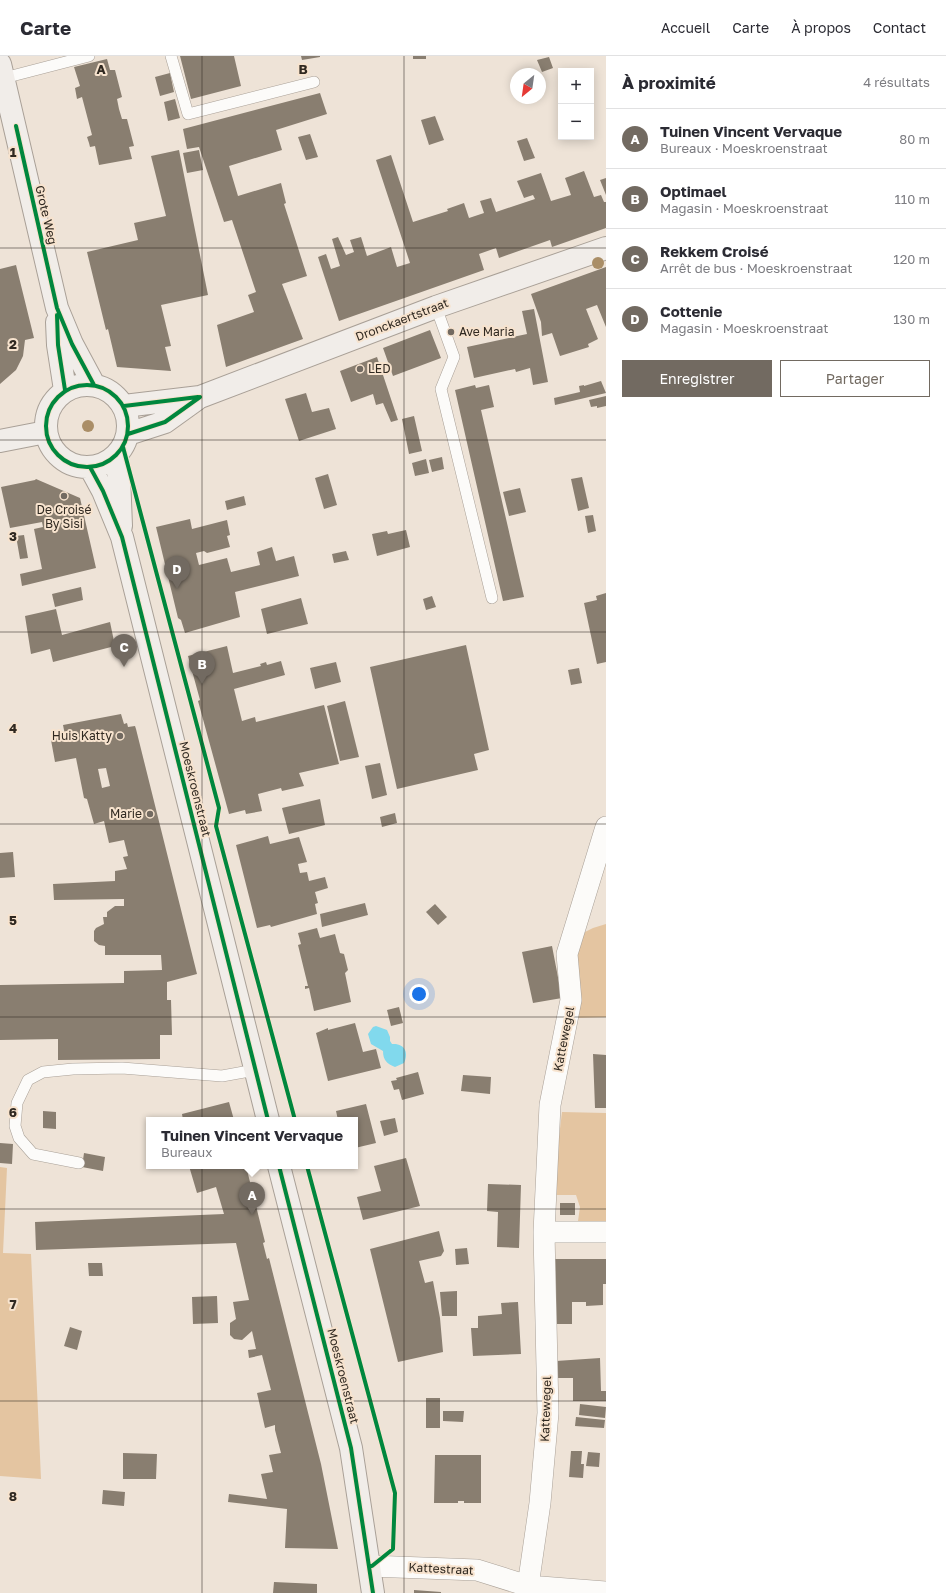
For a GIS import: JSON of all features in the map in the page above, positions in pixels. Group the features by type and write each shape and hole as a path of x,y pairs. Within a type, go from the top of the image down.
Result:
{"main road":[{"name":"Grote Weg","path":"2,71 57,308 72,344 94,385"},
{"name":"Dronckaertstraat","path":"124,406 200,397 436,307 606,248"},
{"name":"Grote Weg","path":"57,308 58,346 65,390"},
{"path":"82,384 94,385 114,394 124,406 128,421 128,434 123,447 113,458 102,464 83,467 72,464 60,457 51,445 46,432 46,417 51,404 65,390 82,384"},
{"name":"Dronckaertstraat","path":"128,434 165,422 200,397"},
{"path":"0,441 46,432"},
{"name":"Moeskroenstraat","path":"113,458 119,474 122,537"},
{"name":"Moeskroenstraat","path":"90,467 103,491 122,537 267,1117"},
{"name":"Moeskroenstraat","path":"280,1169 351,1448 373,1593"}],"street":[{"name":"Kattewegel","path":"528,1586 540,1503 548,1413 544,1232 550,1105 571,1000 566,954 606,827"},
{"path":"544,1232 606,1232"},
{"name":"Kattestraat","path":"369,1566 477,1570 528,1586 606,1592"}],"lane":[{"path":"2,71 89,56"},
{"path":"171,56 188,114 314,82"},
{"path":"436,307 454,357 441,389 492,598"},
{"path":"79,1163 33,1154 19,1138 15,1126 17,1104 28,1080 43,1072 73,1069 122,1068 222,1076 255,1070"}],"shaded area":[{"path":"606,924 606,1017 576,1018 577,936 593,928"},
{"path":"562,1112 606,1113 606,1221 578,1221 580,1207 576,1195 552,1195"},
{"path":"0,1167 7,1168 3,1253 31,1254 41,1479 0,1476"}],"water":[{"path":"376,1026 387,1030 392,1044 400,1045 405,1049 406,1056 404,1063 395,1067 386,1061 383,1051 371,1044 368,1034 373,1027"}],"building":[{"path":"180,56 234,56 241,86 191,99"},
{"path":"301,56 320,56 320,57 302,60"},
{"path":"413,56 426,56 426,59 413,59"},
{"path":"549,57 553,68 546,71 546,68 540,68 537,60"},
{"path":"107,59 110,70 115,70 122,97 117,99 119,109 122,119 127,119 134,146 129,147 132,159 99,165 95,146 90,147 87,137 92,135 82,97 77,99 75,88 80,86 74,67"},
{"path":"170,73 174,92 160,96 155,77"},
{"path":"320,93 327,114 276,130 282,150 229,166 238,196 281,183 286,203 284,204 307,276 282,284 303,339 226,367 217,325 254,312 248,295 256,292 232,220 224,222 199,147 187,149 183,129"},
{"path":"175,99 180,118 168,121 164,102"},
{"path":"435,116 444,140 429,145 421,120"},
{"path":"310,134 318,157 306,160 298,137"},
{"path":"527,138 535,158 524,161 517,141"},
{"path":"179,150 208,295 161,305 171,346 165,347 171,371 117,367 108,329 106,330 87,252 138,240 134,223 166,216 151,156"},
{"path":"199,150 203,170 187,173 183,153"},
{"path":"391,155 413,222 448,211 447,209 464,203 469,218 484,213 480,201 491,198 496,212 535,199 533,195 524,198 517,181 541,173 551,201 571,195 565,178 584,171 594,197 601,195 604,202 606,202 606,228 552,247 550,240 499,258 496,248 479,254 484,270 339,321 318,257 326,254 331,269 340,266 332,239 338,237 346,255 354,252 350,240 361,237 367,256 391,247 397,267 410,263 376,160"},
{"path":"606,178 606,195 600,180"},
{"path":"16,265 34,338 25,340 23,356 16,370 0,384 0,269"},
{"path":"606,267 606,327 597,305 586,309 598,339 588,344 589,347 560,356 552,333 542,336 541,322 531,294"},
{"path":"534,309 548,382 533,385 530,368 516,372 515,369 474,378 467,347 527,334 522,311"},
{"path":"430,330 441,358 393,376 383,348"},
{"path":"377,357 398,420 391,422 383,403 376,405 373,394 351,402 340,371"},
{"path":"601,381 606,393 555,405 554,398 580,392 579,386"},
{"path":"475,385 476,388 489,385 494,407 481,410 524,597 503,601 455,390"},
{"path":"306,393 312,412 329,408 336,429 299,441 285,399"},
{"path":"606,396 606,406 597,408 597,406 591,407 589,400"},
{"path":"414,416 422,451 409,454 402,419"},
{"path":"442,457 444,469 432,472 429,460"},
{"path":"426,459 429,473 415,476 412,463"},
{"path":"328,474 337,505 324,509 315,478"},
{"path":"582,477 589,508 578,511 571,479"},
{"path":"36,479 80,498 96,568 22,586 20,574 42,569 34,529 43,527 42,522 10,528 1,487"},
{"path":"520,488 526,512 509,516 503,492"},
{"path":"244,496 246,505 227,510 225,501"},
{"path":"593,515 596,531 588,533 585,516"},
{"path":"190,519 192,529 227,520 230,535 227,536 230,547 207,553 204,551 196,553 199,565 227,558 231,572 260,565 257,552 272,547 276,561 294,556 299,576 235,592 240,617 185,633 181,620 178,618 156,527"},
{"path":"406,530 410,547 377,556 372,534 387,531 388,534"},
{"path":"24,535 28,558 20,559 16,536"},
{"path":"346,551 349,560 334,563 332,554"},
{"path":"81,587 83,600 55,607 52,594"},
{"path":"606,593 606,662 597,664 584,603 597,600 596,596"},
{"path":"432,596 436,607 426,610 423,599"},
{"path":"301,598 308,624 267,634 261,609"},
{"path":"56,609 62,635 110,622 115,646 53,662 50,649 31,654 25,616"},
{"path":"466,645 489,750 474,754 478,770 397,789 370,667"},
{"path":"227,646 233,673 261,666 260,664 266,662 267,665 281,661 285,675 234,689 242,721 255,717 256,722 324,705 339,764 299,773 304,786 282,791 281,788 258,794 262,811 246,814 245,810 229,814 198,701 200,700 188,656"},
{"path":"336,662 341,682 315,689 310,668"},
{"path":"579,668 582,683 571,685 568,670"},
{"path":"345,701 359,757 340,761 327,706"},
{"path":"121,714 124,724 127,723 128,727 135,726 136,729 197,974 167,982 167,1000 171,1000 172,1035 160,1035 160,1059 58,1060 58,1039 0,1040 0,985 124,983 124,971 162,970 161,955 105,955 105,946 99,945 94,941 94,931 96,928 104,924 103,917 107,917 107,912 115,906 124,906 124,899 54,900 53,884 115,881 115,871 127,869 123,857 128,856 124,840 109,843 104,821 94,824 87,799 84,798 76,758 55,762 51,740 65,735 63,725","holes":["106,768 110,786 102,788 98,769"]},
{"path":"380,763 387,795 372,799 365,766"},
{"path":"320,799 325,825 289,834 282,808"},
{"path":"395,813 397,823 382,827 380,817"},
{"path":"268,836 270,844 299,837 307,862 298,864 300,873 307,872 309,881 325,877 328,888 315,892 318,903 315,904 317,914 271,927 270,925 257,928 236,845"},
{"path":"13,852 15,877 0,878 0,853"},
{"path":"365,903 368,915 322,927 320,914"},
{"path":"435,904 447,917 438,925 426,912"},
{"path":"317,928 320,938 335,934 340,953 344,954 348,970 345,973 351,1002 314,1011 309,988 305,989 305,986 308,986 298,945 301,944 298,933"},
{"path":"552,946 562,998 533,1003 522,952"},
{"path":"399,1007 403,1023 391,1026 387,1010"},
{"path":"355,1023 363,1052 376,1049 381,1068 328,1081 316,1033 328,1028 328,1030"},
{"path":"593,1054 606,1055 606,1108 595,1108"},
{"path":"418,1072 424,1094 402,1100 399,1089 394,1090 391,1081 397,1080 396,1078"},
{"path":"463,1075 491,1077 490,1094 461,1091"},
{"path":"229,1102 233,1117 182,1117 182,1114"},
{"path":"366,1104 376,1143 358,1147 358,1117 337,1117 336,1111"},
{"path":"43,1111 56,1112 56,1129 43,1128"},
{"path":"395,1118 398,1132 384,1136 380,1121"},
{"path":"0,1143 13,1144 12,1164 0,1163"},
{"path":"84,1153 105,1157 103,1171 82,1167"},
{"path":"406,1158 420,1206 363,1220 357,1197 381,1191 374,1166"},
{"path":"190,1169 247,1169 265,1242 263,1243 267,1259 269,1258 321,1464 338,1549 285,1548 287,1509 228,1502 229,1494 267,1499 261,1474 273,1472 269,1455 281,1453 275,1425 265,1428 257,1393 271,1390 262,1355 249,1358 248,1350 256,1349 252,1331 242,1340 234,1339 230,1335 230,1323 236,1319 233,1302 249,1300 236,1243 36,1250 35,1222 224,1214 216,1187 197,1193"},
{"path":"488,1184 521,1185 519,1248 497,1247 498,1212 487,1211"},
{"path":"560,1203 575,1203 575,1215 560,1215"},
{"path":"439,1231 444,1251 441,1256 419,1261 425,1283 433,1281 440,1318 443,1352 398,1362 370,1249"},
{"path":"467,1248 469,1264 456,1265 455,1249"},
{"path":"551,1259 606,1259 606,1284 603,1284 603,1305 586,1306 586,1302 572,1302 572,1324 555,1324"},
{"path":"88,1263 102,1263 103,1276 89,1276"},
{"path":"457,1291 457,1316 442,1316 440,1292"},
{"path":"217,1296 218,1323 193,1324 192,1297"},
{"path":"518,1302 521,1354 473,1356 471,1328 478,1328 478,1316 502,1314 501,1303"},
{"path":"70,1327 82,1331 77,1350 64,1346"},
{"path":"600,1358 601,1391 606,1391 606,1401 573,1401 573,1378 557,1378 556,1361"},
{"path":"426,1398 440,1398 440,1428 426,1428"},
{"path":"580,1404 606,1407 605,1418 579,1415"},
{"path":"443,1411 464,1411 463,1422 443,1421"},
{"path":"576,1417 605,1420 604,1428 575,1426"},
{"path":"571,1451 582,1451 581,1464 584,1464 583,1478 569,1477"},
{"path":"588,1452 600,1453 599,1467 586,1466"},
{"path":"123,1453 157,1454 156,1479 123,1479"},
{"path":"435,1455 481,1455 481,1503 464,1503 464,1501 458,1501 458,1503 434,1503"},
{"path":"103,1490 125,1492 124,1506 102,1504"},
{"path":"274,1582 317,1584 317,1593 273,1593"},
{"path":"414,1590 441,1592 441,1593 414,1593"}],"cycle path":[{"path":"16,126 57,308 72,344 94,385"},
{"path":"57,315 58,345 65,390"},
{"path":"87,385 103,388 116,397 125,410 128,426 125,442 116,455 103,464 87,467 71,464 58,455 49,442 46,426 49,410 58,397 71,388 87,385"},
{"path":"124,406 198,397"},
{"path":"128,434 165,422 200,397"},
{"path":"123,447 219,808 216,826 294,1117"},
{"path":"90,467 103,491 122,537 267,1117"},
{"path":"280,1169 351,1448 373,1593"},
{"path":"308,1169 395,1493 393,1549 372,1566 369,1566"}],"place":[{"name":"Ave Maria","path":"451,332"},
{"name":"LED","path":"360,369"},
{"name":"De Croisé By Sisi","path":"64,496"},
{"name":"Cottenie","path":"177,589"},
{"name":"Rekkem Croisé","path":"124,667"},
{"name":"Optimael","path":"202,684"},
{"name":"Huis Katty","path":"120,736"},
{"name":"Marie","path":"150,814"},
{"name":"Tuinen Vincent Vervaque","path":"252,1215"}]}
